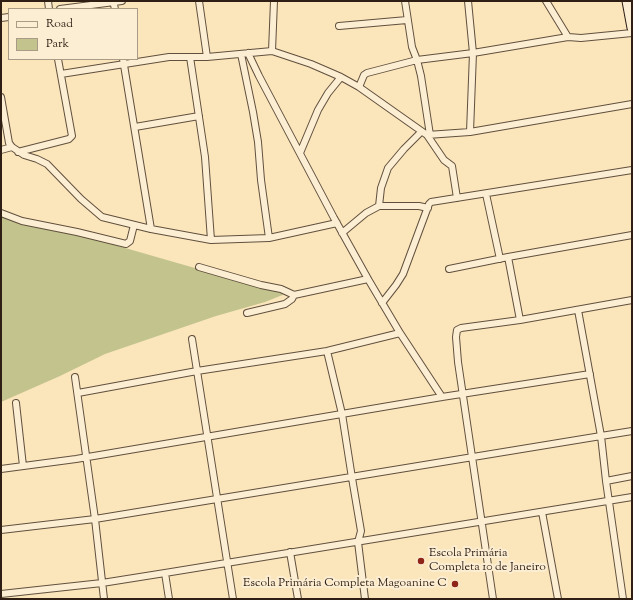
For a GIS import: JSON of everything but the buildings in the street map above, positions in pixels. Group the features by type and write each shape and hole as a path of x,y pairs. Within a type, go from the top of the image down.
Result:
{"street":[{"path":"71,8 114,4 122,1"},
{"path":"199,1 207,57"},
{"path":"272,51 274,1"},
{"path":"405,1 412,47 418,60 429,135 440,155 452,166 457,198"},
{"path":"468,1 473,53 470,132"},
{"path":"546,1 568,37"},
{"path":"627,1 632,28"},
{"path":"339,26 407,20"},
{"path":"358,87 364,75 367,73 418,60 473,53 568,37 581,38 632,33"},
{"path":"61,74 124,62 170,56 207,57 272,51 312,64 341,77 358,87 421,132 429,135 470,132 632,104"},
{"path":"248,53 342,233 400,333 442,397"},
{"path":"241,54 258,142 261,180 269,238"},
{"path":"190,57 205,157 211,240"},
{"path":"18,152 69,139 72,136 58,60"},
{"path":"124,62 151,230"},
{"path":"300,153 318,110 328,93 341,77"},
{"path":"1,97 9,143 12,147 18,152 47,164 97,214 118,222 151,230 211,240 269,238 337,224"},
{"path":"135,127 199,116"},
{"path":"379,206 381,188 388,168 421,132"},
{"path":"1,150 12,147"},
{"path":"382,303 403,274 431,202 632,170"},
{"path":"486,194 500,259"},
{"path":"342,233 366,213 379,206 419,206 428,208"},
{"path":"1,213 22,221 126,244 130,241 134,225"},
{"path":"449,270 508,257 632,235"},
{"path":"508,257 520,320"},
{"path":"199,267 261,285 281,289 294,295 368,279"},
{"path":"247,313 285,304 292,299 294,295"},
{"path":"493,599 462,394 456,337 457,330 461,328 520,320 632,300"},
{"path":"578,310 601,436 623,599"},
{"path":"78,394 197,371 327,351 400,333"},
{"path":"192,339 233,599"},
{"path":"327,351 342,414 361,531 358,542 365,599"},
{"path":"1,470 590,374"},
{"path":"75,377 95,519 104,599"},
{"path":"16,403 23,466"},
{"path":"1,530 95,519 217,500 632,431"},
{"path":"606,481 632,476"},
{"path":"1,594 165,573 632,497"},
{"path":"542,512 558,599"},
{"path":"290,552 298,599"},
{"path":"165,573 169,599"}],"green space":[{"path":"1,215 94,239 285,294 265,302 216,316 105,354 1,402"}],"place":[{"name":"Escola Primária Completa 10 de Janeiro","path":"421,561"},
{"name":"Escola Primária Completa Magoanine C","path":"455,584"}]}
